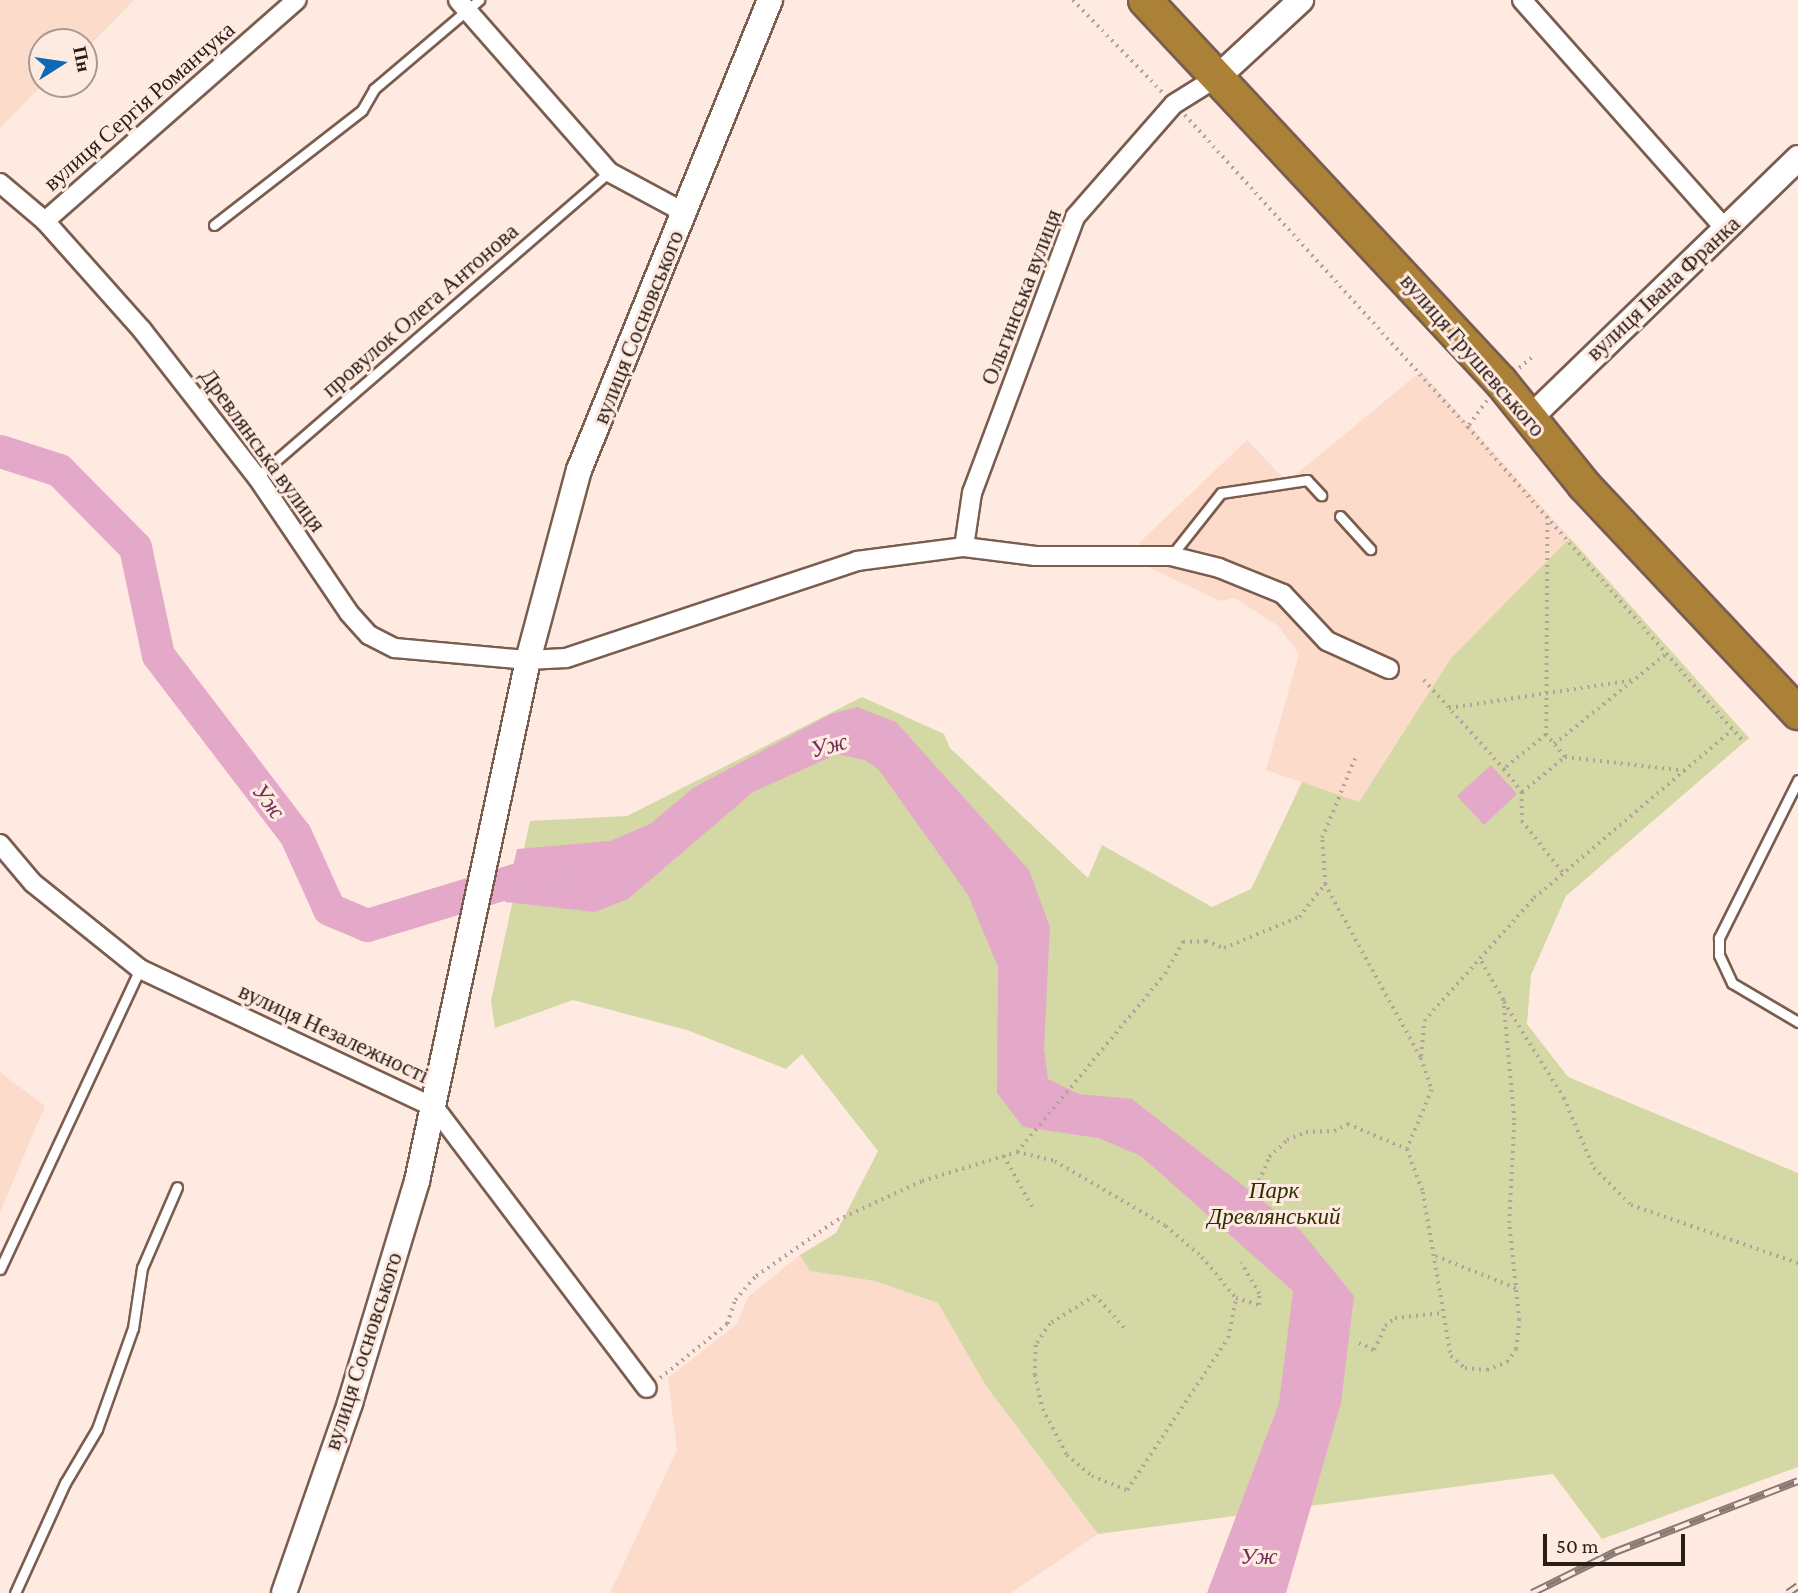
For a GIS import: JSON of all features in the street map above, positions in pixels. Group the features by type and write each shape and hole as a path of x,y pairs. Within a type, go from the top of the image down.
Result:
{"highway":[{"name":"вулиця Грушевського","path":"1145,0 1219,76 1501,382 1584,485 1798,713"}],"street":[{"name":"вулиця Сергія Романчука","path":"45,221 297,0"},
{"name":"вулиця Сосновського","path":"284,1593 350,1403 435,1108 528,660 579,470 770,0"},
{"path":"1219,76 1301,0"},
{"path":"1522,0 1726,230"},
{"path":"468,3 609,172 685,213"},
{"name":"Ольгинська вулиця","path":"964,547 972,493 1075,217 1174,104 1219,76"},
{"name":"вулиця Івана Франка","path":"1529,419 1798,158"},
{"name":"Древлянська вулиця","path":"0,183 45,221 142,330 257,477 369,635 395,648 430,654 528,660"},
{"path":"528,660 566,658 857,561 964,547 1035,556 1171,556 1219,568 1283,594 1327,641 1389,669"},
{"name":"вулиця Незалежності","path":"0,844 33,883 139,969 435,1108 647,1388"}],"lane":[{"path":"214,225 362,110 374,89 468,3"},
{"name":"провулок Олега Антонова","path":"257,477 609,172"},
{"path":"1171,556 1221,493 1307,480 1321,495"},
{"path":"1340,516 1370,549"},
{"path":"1798,780 1720,938 1719,955 1732,984 1798,1022"},
{"path":"0,1269 139,969"},
{"path":"15,1593 65,1483 97,1429 133,1328 142,1268 177,1187"}],"path":[{"path":"1073,0 1174,104 1468,427 1742,740"},
{"path":"1468,427 1501,382 1531,358"},
{"path":"1547,517 1546,735 1565,757 1687,771"},
{"path":"1554,744 1666,654"},
{"path":"1424,680 1522,792 1522,821 1565,875"},
{"path":"1449,708 1546,691 1635,680"},
{"path":"1421,1058 1424,1021 1534,898 1565,875 1732,730"},
{"path":"1504,769 1546,735"},
{"path":"1522,792 1565,757"},
{"path":"1355,758 1322,838 1325,884 1421,1058 1432,1090 1407,1149 1423,1192 1451,1356 1465,1368 1487,1370 1507,1362 1516,1349 1518,1289 1509,1223 1514,1120 1503,1000"},
{"path":"1017,1152 1165,974 1183,942 1206,941 1224,948 1277,928 1299,917 1325,884"},
{"path":"1479,958 1564,1098 1594,1168 1631,1205 1798,1263"},
{"path":"1259,1181 1269,1157 1287,1140 1306,1132 1348,1124 1407,1149"},
{"path":"647,1388 727,1324 743,1288 797,1245 880,1199 1017,1152 1055,1161 1166,1226 1202,1257 1236,1298 1259,1305 1259,1294 1241,1263"},
{"path":"1004,1156 1034,1210"},
{"path":"1435,1256 1518,1289"},
{"path":"1124,1328 1096,1296 1050,1324 1037,1345 1035,1375 1043,1409 1067,1455 1092,1476 1127,1490 1228,1338 1236,1298"},
{"path":"1359,1343 1374,1350 1385,1326 1395,1318 1443,1313"}],"shaded area":[{"path":"0,0 134,0 98,37 98,28 28,28 29,98 0,128"},
{"path":"1421,371 1570,538 1451,658 1359,802 1266,770 1299,654 1278,626 1235,598 1220,601 1144,565 1139,543 1247,440 1287,482"},
{"path":"0,1072 45,1106 0,1212"},
{"path":"800,1255 811,1271 875,1281 938,1303 986,1386 1098,1534 1011,1593 610,1593 677,1450 668,1378 737,1324 748,1297"}],"green space":[{"name":"Парк Древлянський","path":"1570,538 1749,738 1566,896 1531,975 1527,1024 1568,1077 1798,1173 1798,1467 1602,1539 1553,1474 1098,1534 986,1386 938,1303 875,1281 810,1271 800,1255 836,1233 878,1151 802,1054 786,1069 687,1030 573,1000 495,1028 491,1001 530,821 627,816 862,697 944,734 950,748 1088,878 1102,845 1212,907 1251,889 1302,782 1359,802 1451,658"}],"water":[{"name":"Уж","path":"857,707 896,722 1029,870 1050,927 1044,1048 1048,1079 1079,1094 1132,1099 1301,1231 1354,1296 1341,1403 1286,1593 1207,1593 1279,1403 1293,1291 1141,1156 1098,1138 1023,1127 997,1093 998,967 968,895 879,770 865,760 837,754 753,792 628,899 595,912 505,902 517,849 610,841 650,824 693,788 831,714"},
{"path":"1491,765 1517,794 1484,825 1457,796"}],"waterway":[{"name":"Уж","path":"0,451 59,470 135,547 158,655 295,834 329,909 367,925 521,878 555,877"}],"railway":[{"path":"1532,1593 1615,1552 1798,1481"},
{"path":"1788,1593 1798,1586"}]}
